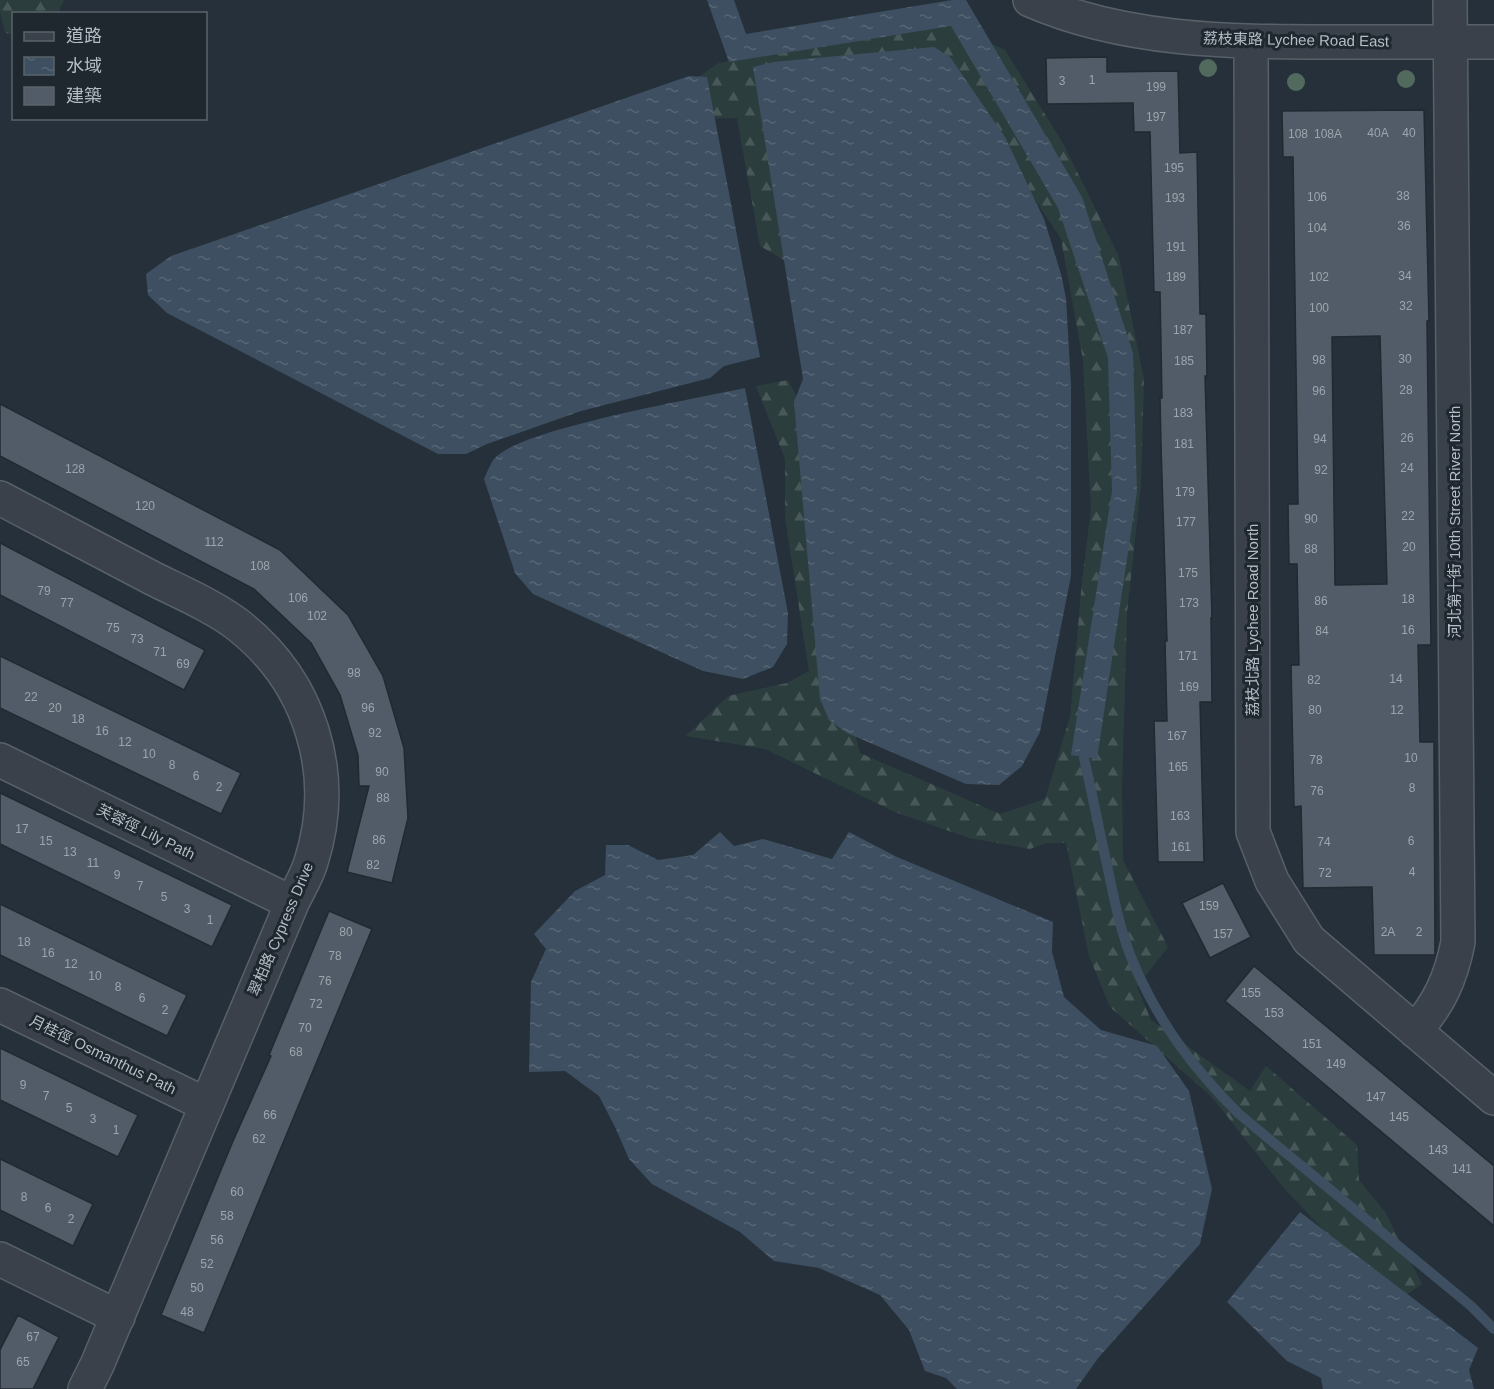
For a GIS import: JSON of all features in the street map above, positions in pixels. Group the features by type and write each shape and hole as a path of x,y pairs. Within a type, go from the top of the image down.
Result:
{"street":[{"name":"荔枝東路 Lychee Road East","path":"1030,0 1085,19 1133,31 1251,42 1494,42"},
{"name":"河北第十街 10th Street River North","path":"1415,1032 1432,1012 1444,990 1454,967 1458,942 1450,0"},
{"name":"荔枝北路 Lychee Road North","path":"1251,42 1253,832 1272,881 1309,940 1494,1098"},
{"name":"翠柏路 Cypress Drive","path":"0,498 198,602 237,625 270,654 296,691 314,732 322,776 321,820 311,863 292,903 98,1365 85,1389"},
{"name":"芙蓉徑 Lily Path","path":"0,760 292,903"},
{"name":"月桂徑 Osmanthus Path","path":"0,1005 207,1105"},
{"path":"0,1260 118,1317"}],"green space":[{"path":"0,0 64,0 58,12 12,12 12,34 5,33"},
{"path":"951,26 1005,50 1064,145 1119,257 1144,379 1141,484 1127,613 1122,787 1123,860 1168,947 1137,987 1151,1020 1250,1091 1266,1066 1357,1145 1359,1180 1385,1212 1422,1284 1393,1304 1282,1186 1212,1097 1110,1007 1089,956 1066,843 1046,843 1030,849 969,838 895,812 765,749 686,736 728,696 787,683 809,671 785,518 785,459 756,386 788,380 814,429 847,704 860,753 1000,814 1045,799 1070,717 1091,509 1083,360 1061,239 976,109 811,276 760,246 737,118 681,119 664,100 719,63"}],"water":[{"path":"707,0 734,0 746,34 952,0 966,0 1082,197 1133,353 1137,492 1097,759 1071,755 1112,491 1108,358 1058,208 951,26 729,62"},
{"path":"934,47 950,57 1005,137 1044,219 1066,298 1071,385 1071,576 1040,732 1022,766 999,785 966,784 847,733 829,720 820,699 794,402 803,379 753,67 773,62"},
{"path":"689,76 707,77 760,357 724,366 710,378 581,411 487,444 466,454 438,454 167,313 148,295 146,274 171,256"},
{"path":"745,388 788,613 787,644 773,667 743,679 703,671 533,594 515,573 484,479 494,459 510,448 572,426"},
{"path":"720,832 734,846 763,839 832,859 849,832 897,857 1053,922 1052,952 1064,997 1101,1030 1157,1046 1189,1091 1212,1189 1200,1244 1099,1357 1076,1389 957,1389 946,1378 925,1371 909,1330 880,1295 819,1268 774,1261 740,1232 652,1184 629,1159 599,1096 565,1071 529,1072 531,982 546,949 534,934 575,891 605,875 606,845 628,845 658,860 693,855"},
{"path":"1300,1212 1478,1348 1469,1370 1474,1389 1323,1389 1321,1378 1287,1361 1227,1302"}],"building":[{"path":"1107,57 1107,72 1178,71 1180,153 1197,152 1200,314 1206,314 1207,376 1205,376 1212,618 1212,702 1200,702 1204,862 1158,862 1154,721 1167,721 1165,641 1167,641 1160,398 1162,398 1160,292 1154,292 1150,132 1134,132 1133,103 1047,104 1046,58"},
{"path":"1424,110 1429,321 1427,321 1431,645 1418,645 1420,742 1434,742 1435,955 1374,955 1372,887 1303,888 1301,806 1294,807 1291,665 1299,665 1297,564 1289,564 1288,504 1298,504 1293,157 1283,157 1282,111","holes":["1380,336 1387,584 1335,585 1332,337"]},
{"path":"0,404 280,550 348,615 383,676 404,748 408,818 392,883 347,872 369,786 359,786 358,755 340,695 311,643 254,589 0,456"},
{"path":"0,543 205,650 184,690 0,595"},
{"path":"0,656 241,773 221,814 0,708"},
{"path":"0,793 232,905 212,947 0,844"},
{"path":"1223,883 1251,937 1210,958 1182,903"},
{"path":"0,904 187,995 167,1036 0,955"},
{"path":"329,911 372,929 204,1333 161,1315 271,1056 269,1055"},
{"path":"1254,966 1494,1166 1494,1226 1225,1001"},
{"path":"0,1048 138,1115 118,1157 0,1100"},
{"path":"0,1159 93,1204 73,1246 0,1210"},
{"path":"18,1315 59,1337 33,1389 0,1389 0,1350"}],"waterway":[{"path":"1086,744 1084,758 1124,938 1143,984 1178,1043 1206,1079 1239,1114 1471,1306 1494,1329"}]}
